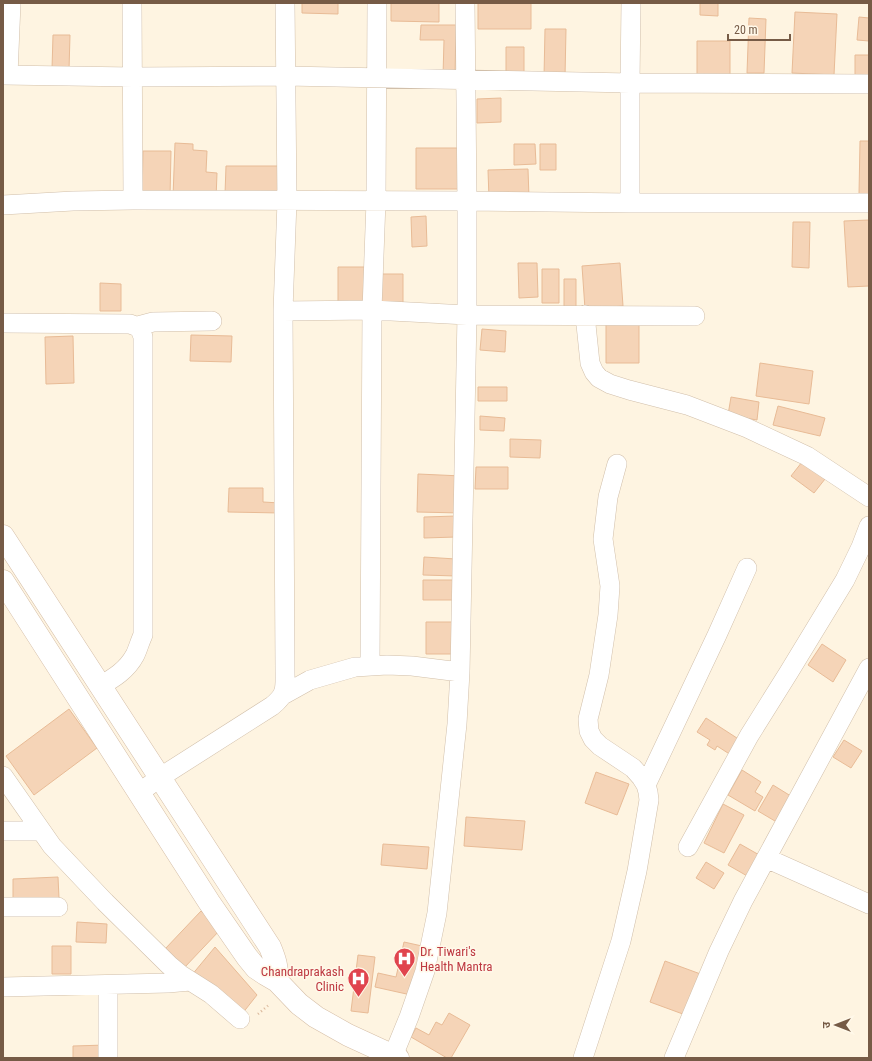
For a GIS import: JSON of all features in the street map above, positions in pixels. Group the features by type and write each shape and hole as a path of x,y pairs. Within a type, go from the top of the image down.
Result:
{"street":[{"path":"10,3 6,75 133,78 286,76 630,83 869,84"},
{"path":"132,3 133,200"},
{"path":"139,793 159,778 272,706 283,695 285,690 283,312 287,201 285,3"},
{"path":"370,665 372,310 376,201 377,3"},
{"path":"3,581 209,902 256,968 282,986 298,1004 316,1017 348,1035 395,1057 425,971 438,913 457,724 460,672 466,314 467,201 465,3"},
{"path":"630,203 631,3"},
{"path":"3,205 73,201 133,200 869,203"},
{"path":"283,312 372,310 466,314 695,316"},
{"path":"586,315 590,364 599,378 610,384 629,390 688,405 747,428 807,456 869,496"},
{"path":"3,323 130,324 138,326 153,322 212,321"},
{"path":"100,686 117,677 127,666 135,656 143,635 144,343 138,326"},
{"path":"583,1058 621,941 637,871 649,800 646,785 642,777 633,768 600,746 593,739 589,730 588,719 599,676 608,615 610,586 603,539 608,496 617,464"},
{"path":"688,847 749,736 790,672 845,580 861,547 869,526"},
{"path":"3,536 270,947 282,986"},
{"path":"646,785 747,568"},
{"path":"283,695 310,680 354,667 370,665 412,666 460,672"},
{"path":"674,1058 731,925 743,901 869,668"},
{"path":"3,776 52,846 105,902 169,965 190,981 211,994 240,1019"},
{"path":"3,831 41,831"},
{"path":"766,858 869,904"},
{"path":"3,907 58,907"},
{"path":"3,987 168,984 190,981"},
{"path":"108,985 108,1058"}],"path":[{"path":"240,1019 244,1020 252,1018 282,986"}],"building":[{"path":"302,3 338,3 338,14 302,13"},
{"path":"391,3 439,3 439,22 391,21"},
{"path":"478,3 531,3 531,29 478,29"},
{"path":"700,3 718,3 718,16 700,15"},
{"path":"795,12 837,14 834,75 792,73"},
{"path":"859,17 869,18 869,41 857,40"},
{"path":"749,18 766,19 764,73 747,73"},
{"path":"421,25 456,25 455,76 443,76 444,40 420,40"},
{"path":"545,29 566,29 565,77 544,77"},
{"path":"53,35 70,35 69,70 52,69"},
{"path":"697,41 730,41 730,83 697,83"},
{"path":"506,47 524,47 524,75 506,76"},
{"path":"855,55 869,55 869,80 855,80"},
{"path":"501,98 501,122 477,123 477,99"},
{"path":"860,141 869,141 869,194 859,194"},
{"path":"175,143 193,144 193,150 207,151 206,172 217,173 216,199 173,197"},
{"path":"514,144 535,144 536,164 514,165"},
{"path":"540,144 556,144 556,170 540,170"},
{"path":"416,148 458,148 458,189 416,189"},
{"path":"143,151 171,151 170,198 142,197"},
{"path":"226,166 282,166 282,195 225,194"},
{"path":"528,169 529,198 489,199 488,170"},
{"path":"426,216 427,246 412,247 411,217"},
{"path":"869,220 869,286 848,287 844,221"},
{"path":"793,222 810,222 809,268 792,267"},
{"path":"518,263 537,263 538,297 519,298"},
{"path":"620,263 623,306 585,309 582,266"},
{"path":"338,267 370,267 369,307 338,307"},
{"path":"542,269 559,269 559,303 542,303"},
{"path":"380,274 403,274 403,304 380,304"},
{"path":"564,279 576,279 576,310 564,310"},
{"path":"100,283 121,284 121,311 100,311"},
{"path":"606,317 639,317 639,363 606,363"},
{"path":"482,329 506,331 505,352 480,350"},
{"path":"191,335 232,336 231,362 190,361"},
{"path":"73,336 74,383 46,384 45,337"},
{"path":"760,363 813,371 809,404 756,396"},
{"path":"478,387 507,387 507,401 478,401"},
{"path":"731,397 759,402 757,420 728,415"},
{"path":"778,406 825,418 820,436 773,425"},
{"path":"480,416 505,418 504,431 480,430"},
{"path":"510,439 541,440 540,458 510,457"},
{"path":"802,462 825,479 814,493 791,476"},
{"path":"476,467 508,467 508,489 475,489"},
{"path":"418,474 462,476 461,513 417,512"},
{"path":"229,488 263,488 263,502 280,503 280,513 228,512"},
{"path":"456,516 456,537 424,538 424,517"},
{"path":"424,557 456,559 456,576 423,575"},
{"path":"423,580 456,580 455,600 423,600"},
{"path":"426,622 457,622 457,654 426,654"},
{"path":"822,644 846,660 833,682 808,665"},
{"path":"69,709 97,748 34,795 6,756"},
{"path":"706,718 740,740 731,755 717,746 715,750 707,745 710,740 697,732"},
{"path":"844,740 862,751 851,768 833,757"},
{"path":"742,770 761,782 755,792 763,797 755,811 728,795"},
{"path":"596,772 629,784 617,815 585,803"},
{"path":"773,785 794,798 780,824 758,811"},
{"path":"723,804 744,815 724,853 704,843"},
{"path":"466,817 525,821 522,850 464,846"},
{"path":"383,844 429,847 427,869 381,865"},
{"path":"740,844 761,856 749,877 728,865"},
{"path":"706,862 724,873 714,889 696,878"},
{"path":"58,877 59,898 13,900 13,879"},
{"path":"201,911 220,930 184,968 165,949"},
{"path":"77,922 107,924 106,943 76,942"},
{"path":"404,942 422,946 411,995 375,987 378,973 396,977"},
{"path":"52,946 71,946 71,974 52,974"},
{"path":"215,947 257,995 242,1014 191,976"},
{"path":"358,955 375,957 368,1013 351,1011"},
{"path":"665,961 706,976 691,1017 650,1002"},
{"path":"449,1013 470,1025 451,1058 447,1058 411,1037 416,1028 429,1035 436,1022 442,1025"},
{"path":"106,1045 106,1058 73,1058 73,1046"}],"place":[{"name":"Dr. Tiwari's Health Mantra","path":"405,978"},
{"name":"Chandraprakash Clinic","path":"359,998"}]}
